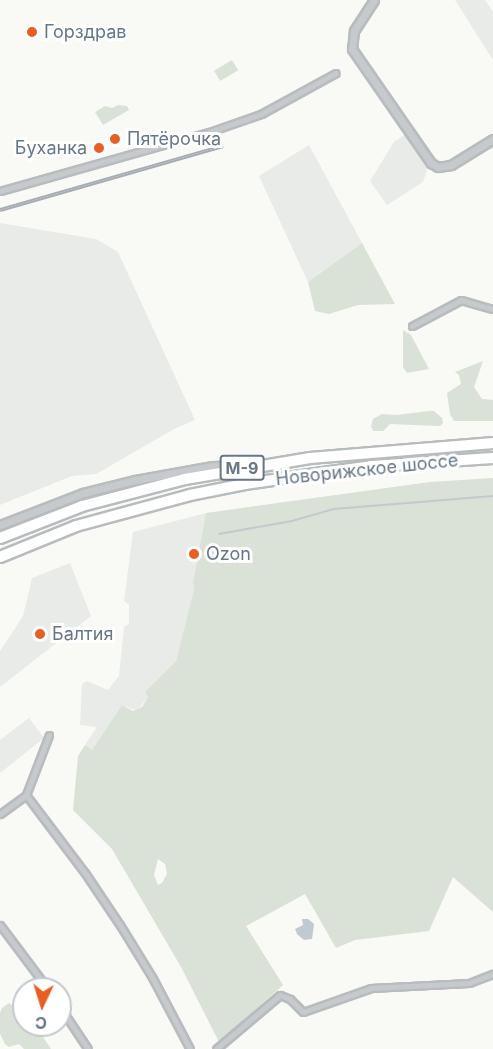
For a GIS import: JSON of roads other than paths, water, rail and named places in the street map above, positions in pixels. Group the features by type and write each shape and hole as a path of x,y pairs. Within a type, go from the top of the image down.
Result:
{"highway":[{"name":"Новорижское шоссе","path":"0,538 82,506 129,492 254,466 372,451 493,442"},
{"name":"Новорижское шоссе","path":"0,557 76,526 190,495 340,470 493,458"}],"street":[{"path":"374,0 354,31 352,50 431,163 438,167 451,165 493,139"},
{"path":"0,191 224,127 261,114 336,73"},
{"path":"412,326 461,300 493,309"},
{"path":"0,525 83,493 135,480 213,466 254,466"},
{"path":"0,814 26,795 49,735"},
{"path":"26,795 85,873 120,925 152,977 190,1049"},
{"path":"0,925 39,977"},
{"path":"216,1049 279,995 290,999 303,1012 371,988 469,983 493,974"},
{"path":"72,1025 88,1049"}],"waterway":[{"path":"219,534 292,521 334,509 493,496"}],"railway":[{"path":"0,210 223,146"}],"place":[{"name":"Горздрав","path":"32,32"},
{"name":"Пятёрочка","path":"115,139"},
{"name":"Буханка","path":"99,148"},
{"name":"Ozon","path":"194,554"},
{"name":"Балтия","path":"40,634"}]}
